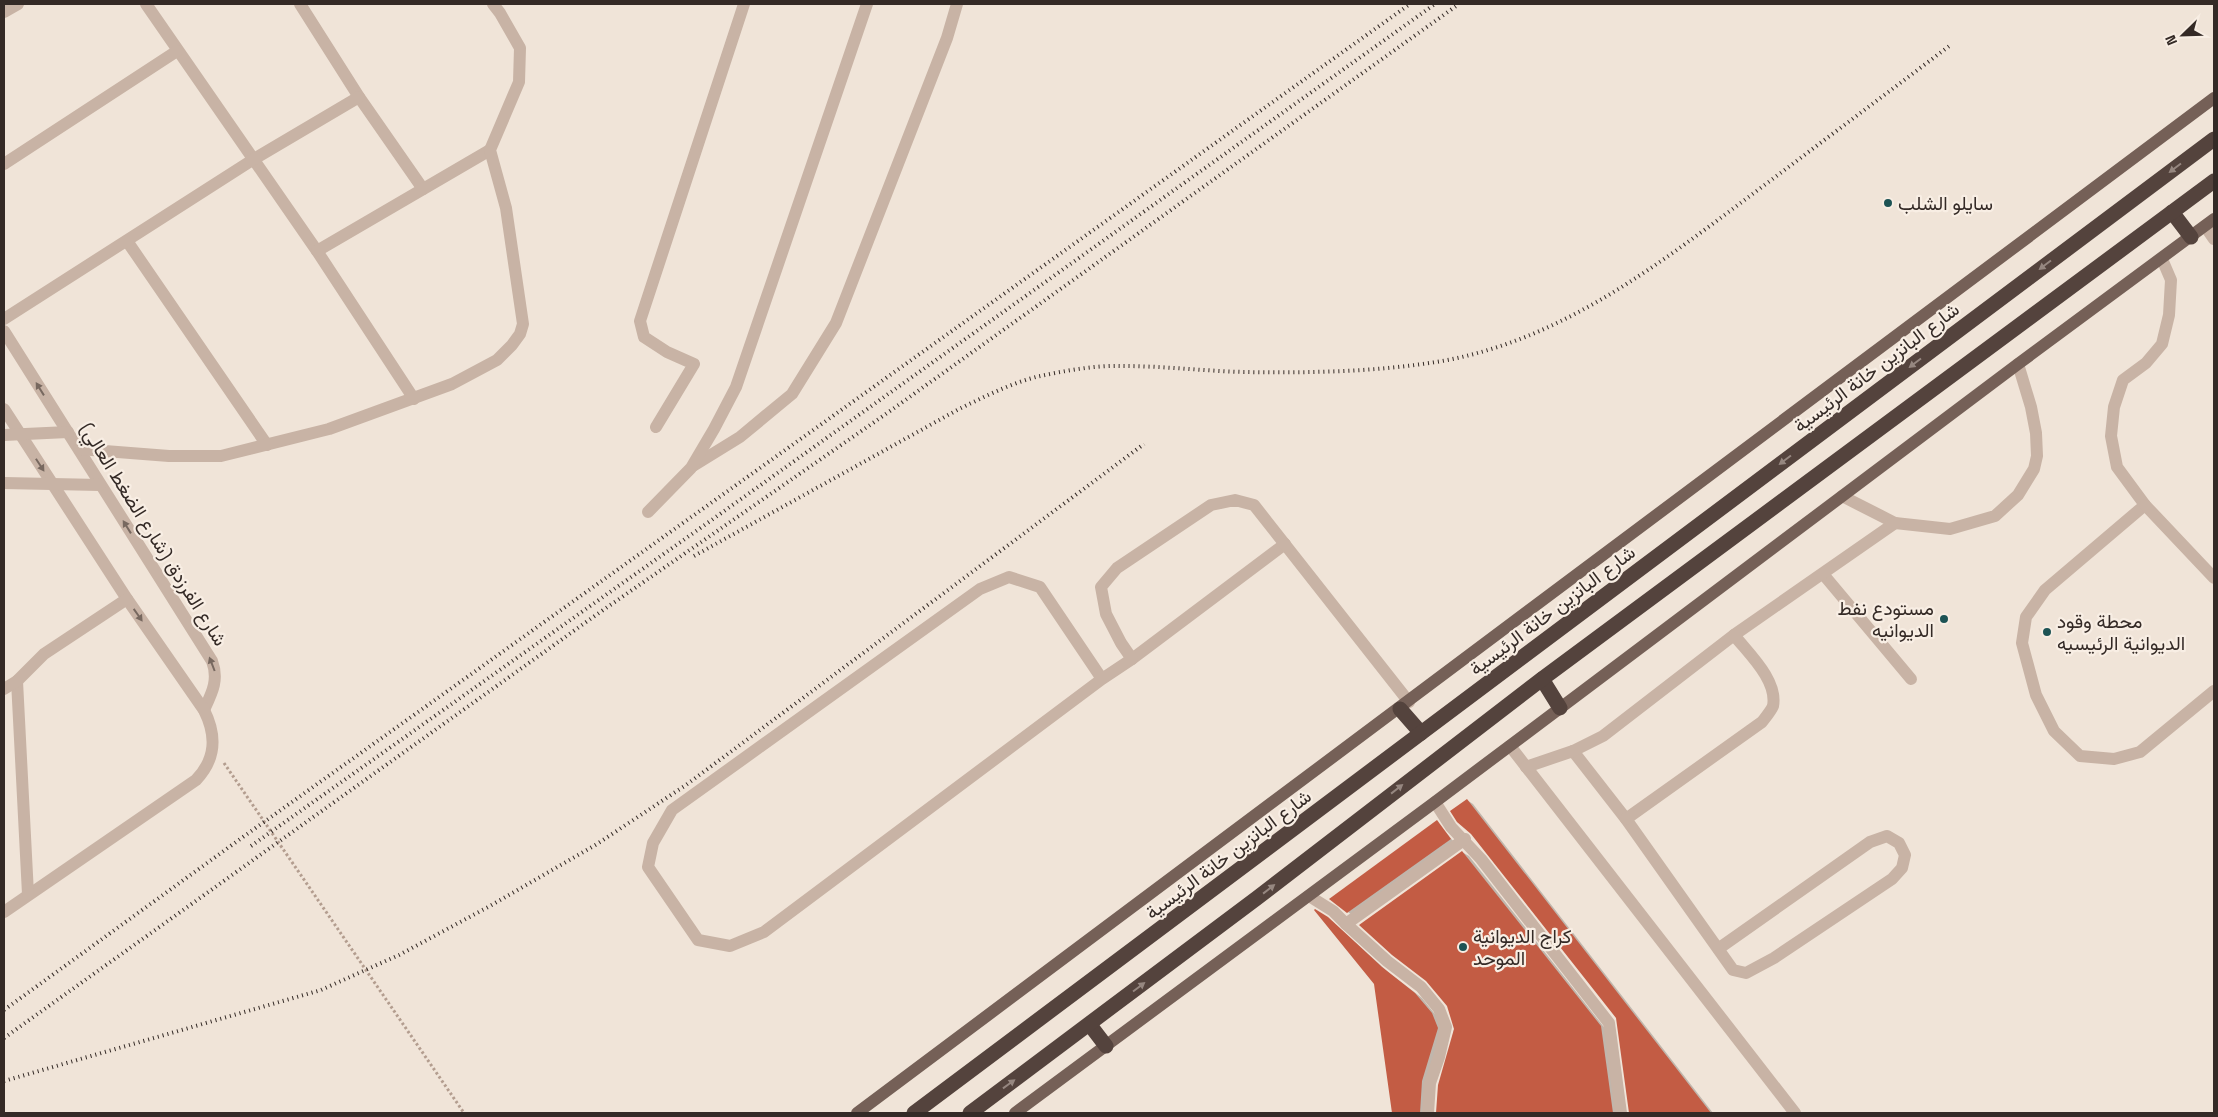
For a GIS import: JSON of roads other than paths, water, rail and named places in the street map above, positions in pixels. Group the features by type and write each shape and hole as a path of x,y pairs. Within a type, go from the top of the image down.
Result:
{"highway":[{"name":"شارع البانزين خانة الرئيسية","path":"914,1113 2214,139"},
{"path":"970,1113 1090,1025 1542,680 2214,180"},
{"path":"2172,212 2191,237"},
{"path":"1542,680 1560,708"},
{"path":"1404,705 1421,733"},
{"path":"1090,1025 1106,1046"}],"main road":[{"path":"857,1113 2214,98"},
{"path":"1016,1113 1510,746 2018,364 2210,223"}],"street":[{"path":"4,12 18,4"},
{"path":"146,4 317,251 414,399"},
{"path":"300,4 359,97 423,189"},
{"path":"656,427 694,364 667,352 644,337 640,321 744,4"},
{"path":"691,468 736,387 867,4"},
{"path":"648,512 691,468 740,437 792,394 836,323 947,38 957,4"},
{"path":"317,251 490,150 519,82 520,48 499,7"},
{"path":"4,164 177,51"},
{"path":"4,319 254,159 359,97"},
{"path":"79,449 169,456 221,456 329,429 452,384 497,360 520,334 523,324 506,208 490,150"},
{"path":"2210,223 2214,239"},
{"path":"127,241 267,445"},
{"path":"2162,259 2171,280 2169,315 2162,344 2146,363 2123,380 2114,407 2111,436 2117,467 2145,505 2214,578"},
{"name":"شارع الفرزدق (شارع الضغط العالي)","path":"4,331 212,661 216,678 215,686 204,710"},
{"path":"1842,496 1895,523 1950,529 1995,516 2018,495 2034,469 2037,450 2031,407 2018,364"},
{"path":"4,409 127,599 204,710 211,723 214,736 211,760 205,771 196,780 4,912"},
{"path":"4,435 68,432"},
{"path":"4,483 100,485"},
{"path":"1132,659 1121,643 1106,614 1101,587 1117,568 1211,505 1235,500 1254,505 1404,705"},
{"path":"2145,505 2045,590 2026,617 2022,643 2036,695 2054,731 2080,756 2114,759 2140,752 2214,691"},
{"path":"1526,767 1573,751 1603,736 1734,635 1895,523"},
{"path":"1102,679 1040,587 1009,577 980,589 672,810 653,844 648,868 698,940 730,946 764,932 1285,544"},
{"path":"1823,574 1911,679"},
{"path":"4,689 17,681 44,654 127,599"},
{"path":"1626,819 1762,722 1773,707 1772,692 1766,676 1734,635"},
{"path":"17,681 28,894"},
{"path":"1510,746 1795,1113"},
{"path":"1573,751 1626,819 1718,949 1733,970 1746,972 1774,958 1892,879 1902,868 1905,855 1899,843 1888,836 1870,842 1718,949"},
{"path":"1435,802 1451,827 1464,839 1609,1023 1621,1113"},
{"path":"1346,924 1464,839"},
{"path":"1309,896 1333,911 1386,961 1421,987 1439,1009 1446,1027 1439,1057 1430,1083 1428,1113"}],"railway":[{"path":"4,1010 243,837 1410,4"},
{"path":"251,846 1435,4"},
{"path":"4,1038 596,615 883,416 1459,4"},
{"path":"694,556 959,409 1006,387 1036,377 1101,366 1268,372 1316,372 1388,368 1436,362 1482,352 1525,337 1567,318 1607,296 1684,245 1952,44"},
{"path":"4,1081 321,990 399,955 490,906 597,844 686,785 1144,444"}],"place":[{"name":"سايلو الشلب","path":"1888,203"},
{"name":"مستودع نفط الديوانيه","path":"1944,619"},
{"name":"محطة وقود الديوانية الرئيسيه","path":"2047,632"},
{"name":"كراج الديوانية الموحد","path":"1463,947"}]}
